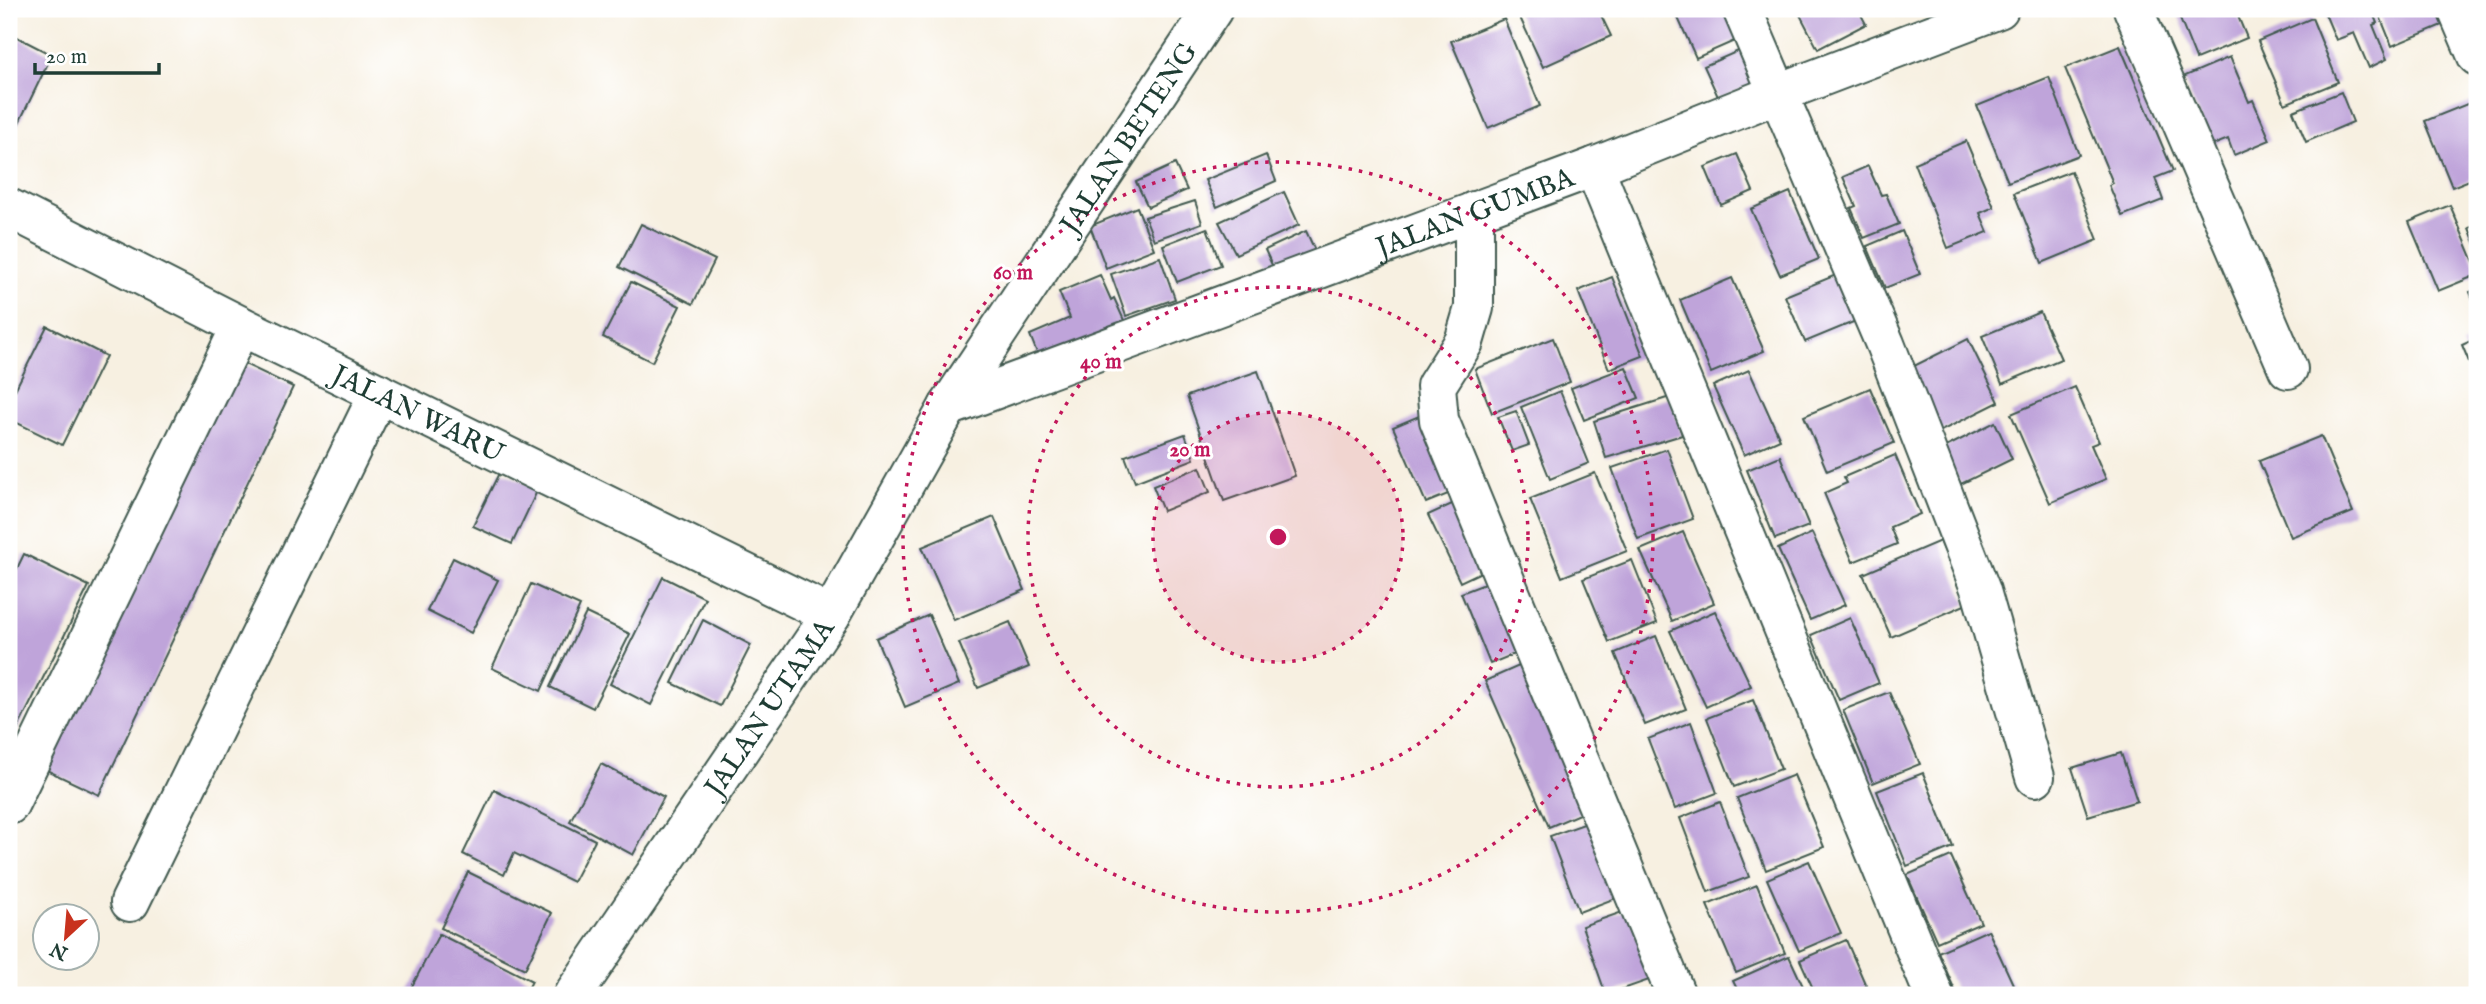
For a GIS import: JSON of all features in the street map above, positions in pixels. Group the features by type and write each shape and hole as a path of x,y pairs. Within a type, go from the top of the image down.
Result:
{"street":[{"name":"JALAN BETENG","path":"948,407 1213,9"},
{"path":"1742,9 1885,344 1981,590 2035,777"},
{"name":"JALAN GUMBA","path":"948,407 1594,167 1999,9"},
{"path":"2133,9 2288,369"},
{"path":"2458,9 2477,56"},
{"path":"1594,167 1934,995"},
{"name":"JALAN WARU","path":"9,208 241,326 831,615"},
{"path":"1474,211 1474,308 1464,342 1436,386 1439,420 1676,995"},
{"path":"9,805 241,326"},
{"path":"131,902 379,393"},
{"name":"JALAN UTAMA","path":"573,995 831,615 948,407"}],"building":[{"path":"1516,9 1598,9 1611,36 1543,67"},
{"path":"1674,9 1725,9 1739,39 1696,58"},
{"path":"1797,9 1858,9 1866,24 1818,49"},
{"path":"2176,9 2235,9 2247,38 2196,59"},
{"path":"2323,9 2371,9 2377,23 2373,25 2387,59 2369,68 2354,33 2336,40"},
{"path":"2377,9 2436,9 2442,25 2392,46"},
{"path":"2312,18 2338,82 2285,104 2258,41"},
{"path":"1504,19 1540,106 1488,128 1451,41"},
{"path":"9,33 52,55 14,133 9,130"},
{"path":"2120,46 2173,171 2155,178 2163,200 2122,216 2109,185 2113,183 2065,68"},
{"path":"1745,48 1760,81 1719,99 1704,66"},
{"path":"2230,57 2249,102 2253,100 2270,140 2234,155 2228,139 2211,146 2183,77"},
{"path":"2049,77 2079,155 2008,182 1977,106"},
{"path":"2341,92 2353,122 2306,142 2293,111"},
{"path":"2472,102 2477,114 2477,177 2452,187 2425,121"},
{"path":"1966,141 1994,207 1980,213 1988,232 1948,248 1914,163"},
{"path":"1737,154 1753,191 1721,205 1705,167"},
{"path":"1266,155 1276,181 1217,207 1205,180"},
{"path":"1175,164 1187,190 1148,207 1136,182"},
{"path":"1868,166 1881,195 1886,194 1899,224 1864,238 1851,208 1856,206 1843,177"},
{"path":"2071,171 2098,240 2042,263 2014,193"},
{"path":"1284,192 1299,225 1236,254 1219,222"},
{"path":"1790,192 1819,259 1780,275 1751,209"},
{"path":"1195,201 1202,223 1154,240 1145,217"},
{"path":"2450,205 2477,269 2477,275 2438,291 2409,222"},
{"path":"1137,207 1154,249 1106,268 1090,226"},
{"path":"641,224 715,260 693,304 619,267"},
{"path":"2477,225 2477,247 2469,228"},
{"path":"1207,228 1221,265 1177,282 1163,245"},
{"path":"1306,231 1319,259 1278,278 1265,250"},
{"path":"1902,231 1920,274 1885,288 1867,246"},
{"path":"1160,257 1175,299 1126,316 1111,274"},
{"path":"1848,270 1868,316 1805,342 1785,296"},
{"path":"1100,275 1127,327 1041,363 1030,335 1070,318 1059,292"},
{"path":"1612,277 1643,356 1609,369 1578,291"},
{"path":"1732,278 1764,351 1711,373 1680,300"},
{"path":"631,282 680,306 652,362 603,337"},
{"path":"2477,289 2477,310 2470,292"},
{"path":"2040,312 2061,359 2002,384 1982,336"},
{"path":"47,326 106,356 62,445 9,419 9,402"},
{"path":"1553,338 1570,382 1492,413 1475,369"},
{"path":"2477,338 2477,381 2462,345"},
{"path":"1968,339 1999,402 1931,436 1900,373"},
{"path":"234,359 293,387 99,795 40,767"},
{"path":"1626,367 1639,398 1584,420 1571,388"},
{"path":"1749,370 1780,439 1744,455 1713,386"},
{"path":"1258,371 1295,476 1224,501 1187,396"},
{"path":"2075,387 2099,442 2091,445 2106,479 2050,503 2011,414"},
{"path":"1870,388 1894,443 1827,471 1804,416"},
{"path":"1560,391 1589,463 1550,479 1521,407"},
{"path":"1670,397 1682,435 1606,458 1594,421"},
{"path":"1516,411 1529,445 1512,451 1498,417"},
{"path":"1426,413 1458,490 1426,503 1393,427"},
{"path":"1995,422 2012,459 1961,484 1942,449"},
{"path":"1185,434 1194,459 1135,482 1125,456"},
{"path":"2321,436 2353,512 2291,537 2259,461"},
{"path":"1667,449 1693,519 1638,539 1612,468"},
{"path":"1895,455 1920,514 1890,527 1897,544 1853,562 1824,493 1847,483 1844,477"},
{"path":"1780,456 1809,526 1775,539 1747,470"},
{"path":"1200,467 1210,492 1163,511 1153,486"},
{"path":"500,471 538,489 512,544 473,526"},
{"path":"1595,473 1627,551 1562,577 1530,499"},
{"path":"1465,498 1496,565 1460,582 1428,515"},
{"path":"994,517 1025,590 954,620 922,547"},
{"path":"1683,532 1714,603 1672,621 1640,550"},
{"path":"1812,533 1845,605 1810,620 1778,549"},
{"path":"1940,541 1967,604 1891,637 1863,574"},
{"path":"24,554 89,586 9,746 9,585"},
{"path":"453,558 498,580 471,633 427,611"},
{"path":"1632,560 1657,623 1609,642 1583,579"},
{"path":"663,577 705,598 651,705 610,684"},
{"path":"1495,580 1524,650 1490,664 1461,593"},
{"path":"531,584 580,606 541,691 492,668"},
{"path":"1715,611 1751,686 1706,707 1670,631"},
{"path":"586,613 630,634 593,708 550,687"},
{"path":"929,615 959,684 905,707 876,638"},
{"path":"1850,618 1879,683 1839,700 1811,635"},
{"path":"703,620 751,645 720,706 672,683"},
{"path":"1010,622 1029,667 978,688 959,643"},
{"path":"1656,636 1686,709 1645,725 1615,653"},
{"path":"1528,662 1593,808 1549,827 1485,681"},
{"path":"1889,692 1920,764 1873,783 1843,710"},
{"path":"1753,700 1781,769 1734,787 1707,718"},
{"path":"1691,722 1717,793 1675,809 1648,739"},
{"path":"2121,753 2137,801 2088,816 2072,768"},
{"path":"601,764 664,797 633,855 570,821"},
{"path":"1923,773 1953,847 1907,866 1877,791"},
{"path":"1794,775 1824,847 1766,870 1737,798"},
{"path":"494,790 595,840 573,882 514,853 504,875 463,854"},
{"path":"1720,802 1749,877 1708,892 1680,818"},
{"path":"1595,820 1624,895 1579,912 1550,836"},
{"path":"1951,856 1981,923 1937,942 1907,875"},
{"path":"1809,861 1841,933 1799,951 1767,879"},
{"path":"468,872 552,913 525,969 441,928"},
{"path":"1757,885 1785,953 1736,973 1707,905"},
{"path":"1628,910 1652,979 1606,995 1582,926"},
{"path":"1988,930 2018,995 1957,995 1938,952"},
{"path":"439,934 532,981 525,995 408,994"},
{"path":"1846,940 1870,995 1816,995 1800,960"},
{"path":"1789,956 1807,995 1740,995 1733,981"}]}
